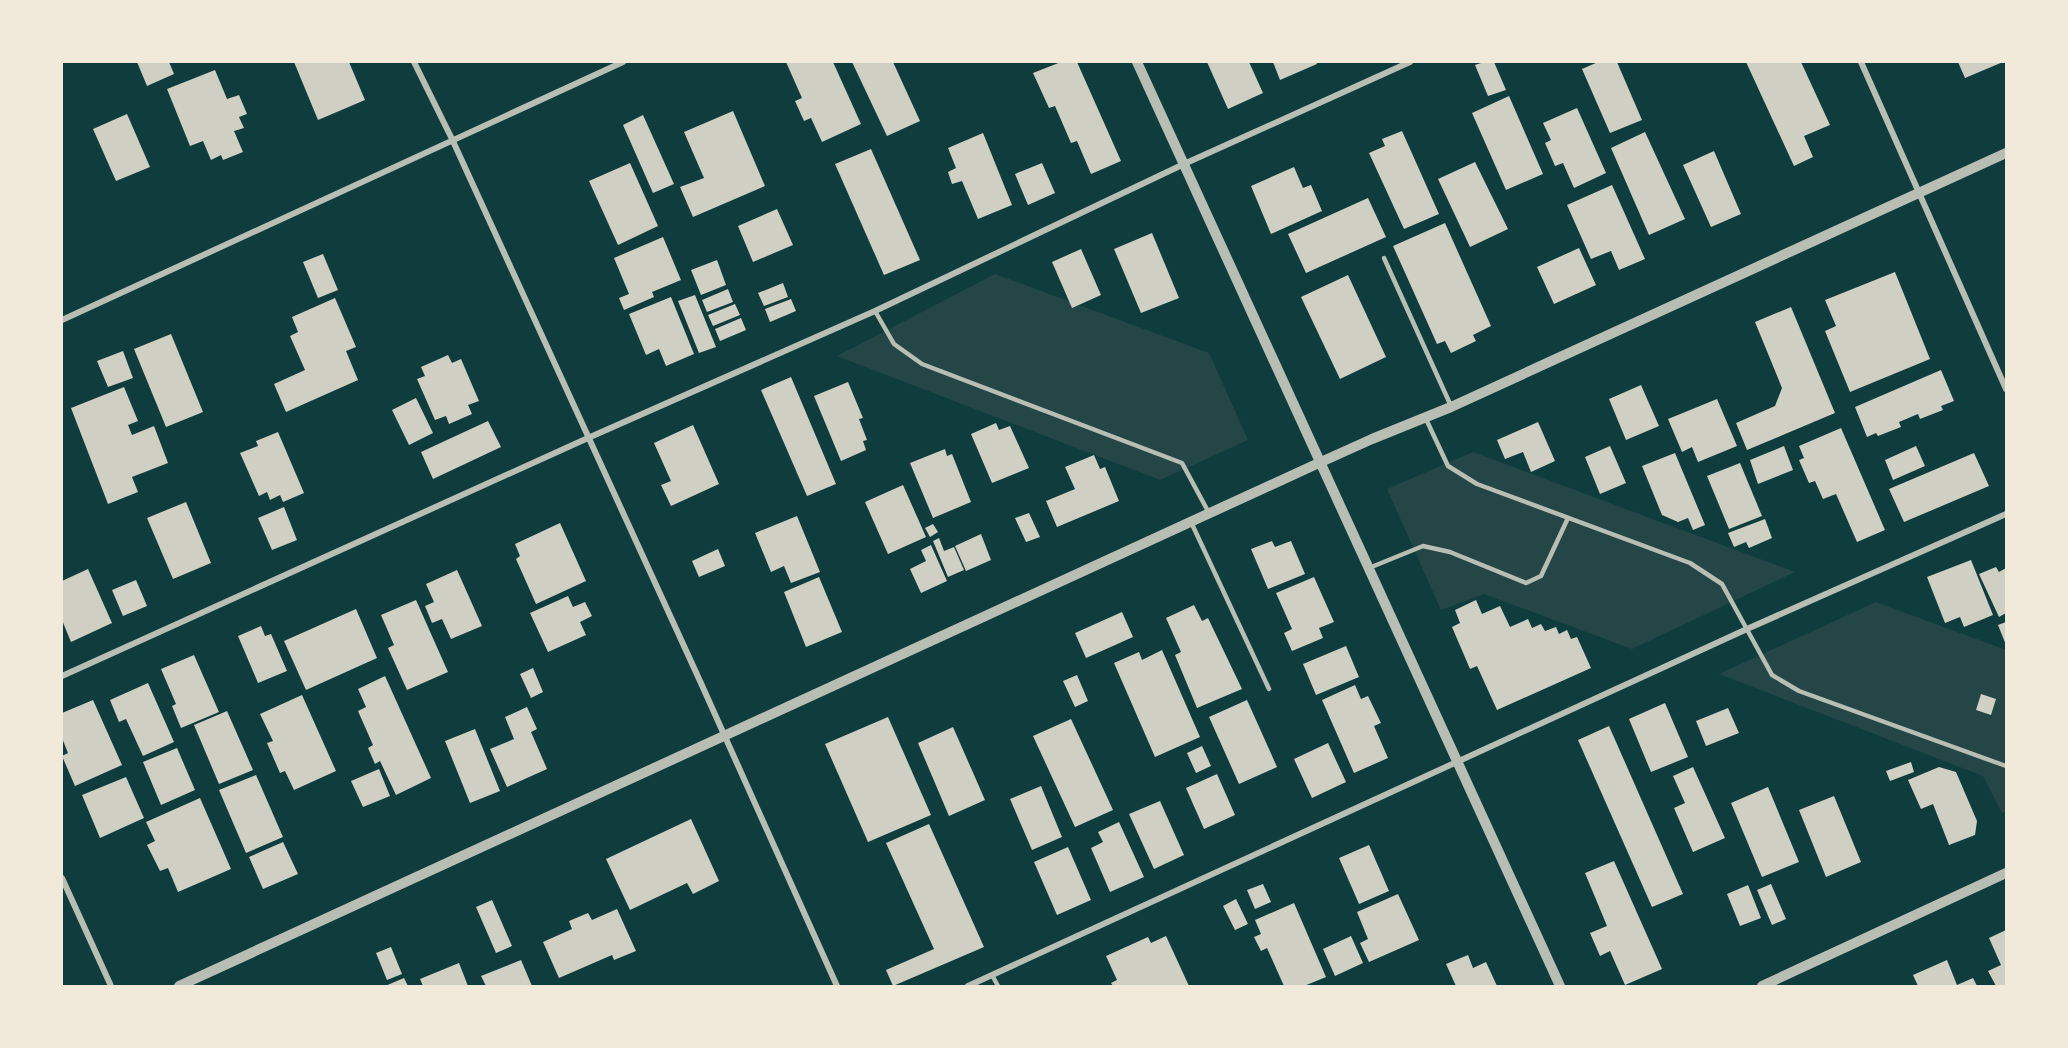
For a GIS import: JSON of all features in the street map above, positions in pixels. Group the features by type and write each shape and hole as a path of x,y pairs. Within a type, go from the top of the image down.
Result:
{"street":[{"path":"414,62 452,140 837,987"},
{"path":"62,320 623,62"},
{"path":"1137,62 1370,567 1456,763 1560,987"},
{"path":"62,676 875,311 1184,164 1410,62"},
{"path":"1861,62 2007,389"},
{"path":"179,987 1209,513 1372,439 1451,407 2007,153"},
{"path":"968,987 1748,629 2007,514"},
{"path":"1762,987 2007,873"},
{"path":"62,878 111,987"}],"lane":[{"path":"1384,258 1451,407"},
{"path":"875,311 894,344 922,364 1182,463 1209,513"},
{"path":"1426,418 1448,466 1477,484 1690,563 1722,584 1772,675 1799,691 2007,766"},
{"path":"1370,567 1423,546 1450,552 1526,583 1541,576 1568,518"},
{"path":"1191,522 1269,688"},
{"path":"992,975 998,987"}],"shaded area":[{"path":"995,274 1209,353 1248,440 1160,480 837,356"},
{"path":"1473,452 1795,572 1632,649 1484,594 1441,610 1387,489"},
{"path":"1876,602 2006,650 2006,811 2002,813 1983,776 1719,674"}],"building":[{"path":"137,62 169,62 174,74 147,86"},
{"path":"294,62 349,62 365,100 318,120"},
{"path":"786,62 833,62 861,124 822,142 811,118 804,121 795,101 802,98"},
{"path":"852,62 893,62 920,121 887,136"},
{"path":"1061,62 1077,62 1121,161 1091,174 1077,141 1071,143 1055,106 1049,108 1033,73"},
{"path":"1207,62 1249,62 1263,93 1228,109"},
{"path":"1273,62 1316,62 1317,64 1280,80"},
{"path":"1494,62 1506,90 1488,96 1475,65"},
{"path":"1598,62 1617,62 1642,120 1610,133 1582,69"},
{"path":"1746,62 1801,62 1830,125 1804,136 1813,157 1794,166"},
{"path":"1958,62 2003,62 1965,78"},
{"path":"215,70 227,99 239,95 247,114 239,117 244,128 234,131 243,152 223,160 221,155 211,160 203,141 190,146 167,89"},
{"path":"1509,96 1543,174 1506,190 1472,113"},
{"path":"1577,108 1606,173 1574,188 1563,163 1555,166 1545,143 1551,140 1543,123"},
{"path":"733,111 765,186 693,217 680,187 704,178 684,132"},
{"path":"127,114 150,167 116,181 93,129"},
{"path":"643,115 674,184 653,193 623,125"},
{"path":"1402,131 1439,214 1404,229 1369,153 1385,146 1382,139"},
{"path":"1645,132 1685,219 1649,235 1611,148"},
{"path":"983,133 1012,205 978,219 962,181 952,184 948,172 956,168 948,148"},
{"path":"871,149 920,260 884,275 835,164"},
{"path":"1714,151 1741,214 1711,227 1683,165"},
{"path":"1475,162 1508,229 1470,247 1438,179"},
{"path":"630,163 658,226 618,245 589,181"},
{"path":"1042,163 1055,193 1028,205 1015,174"},
{"path":"1294,167 1303,188 1311,185 1322,211 1271,234 1251,186"},
{"path":"1612,185 1645,259 1619,270 1611,251 1591,259 1567,205"},
{"path":"1368,198 1386,237 1306,273 1288,234"},
{"path":"777,209 793,245 753,262 738,226"},
{"path":"1445,223 1491,326 1473,335 1476,341 1451,353 1445,341 1437,344 1393,246"},
{"path":"1152,233 1179,298 1141,313 1114,249"},
{"path":"663,237 681,280 652,292 654,297 624,310 619,298 629,294 614,258"},
{"path":"1579,248 1596,285 1554,304 1537,267"},
{"path":"1081,249 1101,295 1072,308 1052,262"},
{"path":"323,254 338,290 318,298 303,262"},
{"path":"717,260 726,285 701,295 691,270"},
{"path":"1895,272 1930,359 1850,392 1825,331 1836,326 1825,300"},
{"path":"1348,275 1386,357 1340,379 1301,297"},
{"path":"783,283 788,297 764,306 758,293"},
{"path":"728,289 733,302 707,312 702,300"},
{"path":"695,295 716,347 699,353 678,301"},
{"path":"671,297 694,354 666,366 659,349 646,355 629,314"},
{"path":"335,298 356,347 346,351 358,380 286,412 274,384 305,370 290,336 298,332 292,317"},
{"path":"791,299 796,311 770,322 765,309"},
{"path":"735,304 740,315 713,326 708,315"},
{"path":"1791,307 1835,413 1747,450 1736,423 1775,406 1782,388 1755,322"},
{"path":"741,318 746,330 720,341 715,329"},
{"path":"171,334 203,412 166,427 134,349"},
{"path":"123,351 133,378 108,387 97,361"},
{"path":"448,355 452,363 461,359 479,401 468,405 472,414 449,424 446,416 435,420 417,379 425,376 421,367"},
{"path":"1941,370 1954,401 1941,406 1943,410 1920,419 1918,414 1899,422 1901,427 1878,436 1876,433 1867,437 1855,407"},
{"path":"791,377 836,484 807,496 761,390"},
{"path":"848,382 863,418 859,419 867,440 863,441 866,450 841,461 814,396"},
{"path":"1641,385 1659,426 1626,440 1609,399"},
{"path":"124,387 138,421 128,425 132,435 154,426 168,463 132,477 138,492 108,504 71,408"},
{"path":"416,398 433,433 409,445 392,410"},
{"path":"1717,399 1737,446 1698,462 1692,447 1682,452 1668,419"},
{"path":"488,421 501,447 433,479 421,452"},
{"path":"1538,422 1555,461 1531,472 1523,452 1505,459 1497,440"},
{"path":"996,423 999,430 1010,426 1029,468 992,483 971,434"},
{"path":"693,425 719,484 671,506 661,485 671,481 654,443"},
{"path":"1841,428 1885,530 1857,542 1836,494 1823,499 1815,481 1809,483 1799,460 1804,458 1799,446"},
{"path":"278,432 304,493 283,502 280,495 270,500 267,492 259,496 240,453 258,446 256,441"},
{"path":"1610,446 1626,483 1600,494 1585,457"},
{"path":"1784,446 1793,470 1758,484 1750,460"},
{"path":"1916,446 1925,466 1893,480 1885,460"},
{"path":"945,449 947,456 952,454 971,502 933,518 910,463"},
{"path":"1675,453 1705,525 1693,530 1688,518 1678,522 1662,515 1642,466"},
{"path":"1974,453 1989,486 1904,522 1889,489"},
{"path":"1094,455 1100,469 1105,467 1119,501 1057,527 1046,501 1075,489 1065,467"},
{"path":"1740,463 1762,516 1729,529 1707,476"},
{"path":"903,485 926,537 888,554 865,502"},
{"path":"186,502 211,563 173,579 147,518"},
{"path":"284,507 297,540 272,550 258,518"},
{"path":"1029,513 1040,537 1026,542 1015,518"},
{"path":"797,516 820,572 791,583 784,566 771,572 755,533"},
{"path":"1765,519 1772,538 1749,548 1746,542 1734,547 1728,533"},
{"path":"560,523 586,581 536,604 516,559 520,556 515,544"},
{"path":"933,524 938,532 930,537 925,528"},
{"path":"981,534 991,560 966,571 955,546"},
{"path":"939,538 944,551 954,547 964,570 948,577 933,541"},
{"path":"1272,541 1275,547 1291,541 1305,574 1268,589 1251,549"},
{"path":"931,545 947,581 921,593 910,569 926,561 921,550"},
{"path":"718,549 725,566 699,577 692,561"},
{"path":"1971,560 1993,615 1964,627 1960,617 1945,623 1927,577"},
{"path":"1996,567 1999,572 2006,568 2006,613 1999,617 1979,574"},
{"path":"88,569 112,623 71,642 62,620 62,581"},
{"path":"457,570 482,626 451,639 442,619 432,623 425,606 434,602 426,584"},
{"path":"819,577 842,632 806,647 784,592"},
{"path":"1314,577 1334,622 1319,628 1323,638 1292,651 1284,633 1292,629 1276,593"},
{"path":"136,580 147,606 123,616 112,590"},
{"path":"568,596 573,607 585,602 592,616 580,622 586,635 548,652 530,613"},
{"path":"416,600 448,672 407,690 388,648 394,645 381,615"},
{"path":"1476,600 1482,614 1500,606 1510,627 1528,619 1532,628 1541,624 1545,631 1556,627 1559,634 1567,630 1571,639 1577,637 1591,668 1497,710 1477,666 1470,669 1452,627 1460,623 1455,610"},
{"path":"1194,605 1202,621 1208,618 1242,689 1197,708 1175,655 1181,652 1166,618"},
{"path":"356,609 377,658 306,690 284,641"},
{"path":"1122,612 1133,637 1086,658 1075,633"},
{"path":"2006,622 2006,645 1998,625"},
{"path":"261,626 265,636 271,634 287,671 258,683 238,636"},
{"path":"1346,646 1359,677 1316,695 1303,664"},
{"path":"1162,650 1200,737 1155,757 1114,663 1139,652 1142,660"},
{"path":"194,655 219,712 181,728 172,706 176,704 161,669"},
{"path":"533,668 543,692 531,698 520,674"},
{"path":"1077,675 1088,701 1075,707 1063,681"},
{"path":"385,676 431,778 396,795 380,761 375,764 368,748 373,745 358,711 366,707 358,689"},
{"path":"148,683 174,742 143,756 126,719 119,722 110,700"},
{"path":"1355,685 1361,699 1368,696 1381,723 1374,726 1388,758 1354,773 1322,700"},
{"path":"1981,694 1996,699 1991,715 1976,710"},
{"path":"302,695 336,771 294,790 285,771 280,773 267,743 273,741 260,714"},
{"path":"93,700 122,765 75,786 62,756 68,753 62,738 62,713"},
{"path":"1247,700 1277,767 1239,784 1209,717"},
{"path":"1665,703 1688,757 1651,772 1629,719"},
{"path":"527,707 537,729 531,732 547,769 507,787 490,749 514,739 505,717"},
{"path":"1728,708 1739,733 1706,746 1696,721"},
{"path":"227,711 253,770 219,784 194,725"},
{"path":"888,717 931,815 868,842 825,744"},
{"path":"1071,719 1113,810 1075,827 1033,736"},
{"path":"1609,726 1683,894 1652,907 1578,740"},
{"path":"953,727 985,800 949,816 918,743"},
{"path":"475,729 500,791 470,803 445,741"},
{"path":"1328,743 1346,782 1312,798 1294,759"},
{"path":"1202,746 1211,766 1196,773 1187,753"},
{"path":"177,748 195,790 161,805 143,762"},
{"path":"1911,762 1914,772 1890,781 1886,771"},
{"path":"1693,767 1725,838 1693,852 1674,808 1685,803 1673,776"},
{"path":"1939,767 1956,772 1977,821 1975,835 1949,845 1933,804 1921,809 1908,780"},
{"path":"379,769 390,796 363,807 351,781"},
{"path":"1217,774 1235,815 1204,829 1186,788"},
{"path":"256,775 283,837 246,853 219,790"},
{"path":"126,777 144,818 100,838 82,795"},
{"path":"1041,786 1062,837 1032,850 1010,799"},
{"path":"1768,787 1799,862 1762,877 1731,803"},
{"path":"1834,796 1861,862 1826,877 1799,810"},
{"path":"200,798 231,869 178,892 168,868 160,871 147,845 155,841 146,822"},
{"path":"1160,801 1184,855 1154,869 1129,814"},
{"path":"691,819 719,881 693,894 687,883 630,910 606,859"},
{"path":"1119,822 1144,877 1110,892 1091,848 1103,842 1098,832"},
{"path":"929,824 984,947 893,986 886,970 934,949 886,843"},
{"path":"283,842 298,874 263,889 249,857"},
{"path":"1369,845 1389,891 1359,904 1339,858"},
{"path":"1068,847 1091,900 1057,915 1034,862"},
{"path":"1614,861 1662,969 1625,985 1610,951 1600,956 1590,933 1607,926 1585,873"},
{"path":"1263,884 1271,902 1255,909 1247,890"},
{"path":"1771,884 1786,919 1772,925 1757,890"},
{"path":"1748,885 1761,918 1740,926 1727,894"},
{"path":"1398,894 1419,940 1369,962 1360,943 1368,939 1357,912"},
{"path":"1236,899 1248,924 1235,930 1223,906"},
{"path":"492,900 512,946 496,953 476,907"},
{"path":"1294,903 1326,977 1304,986 1284,986 1267,948 1261,951 1254,937 1261,934 1255,920"},
{"path":"617,909 636,951 614,960 612,955 559,978 543,942 572,929 569,921 588,913 592,920"},
{"path":"2006,930 2006,986 1996,986 1988,971 2001,965 1989,938"},
{"path":"1166,936 1189,986 1113,986 1111,983 1117,980 1106,956 1148,937 1151,943"},
{"path":"1351,936 1363,963 1335,976 1323,949"},
{"path":"391,947 402,974 387,980 376,953"},
{"path":"1468,955 1473,968 1486,962 1497,986 1456,986 1446,964"},
{"path":"521,960 532,986 486,986 481,976"},
{"path":"1947,960 1957,985 1973,978 1977,986 1918,986 1913,975"},
{"path":"459,963 468,986 423,986 420,979"},
{"path":"404,978 408,986 385,986"}]}
